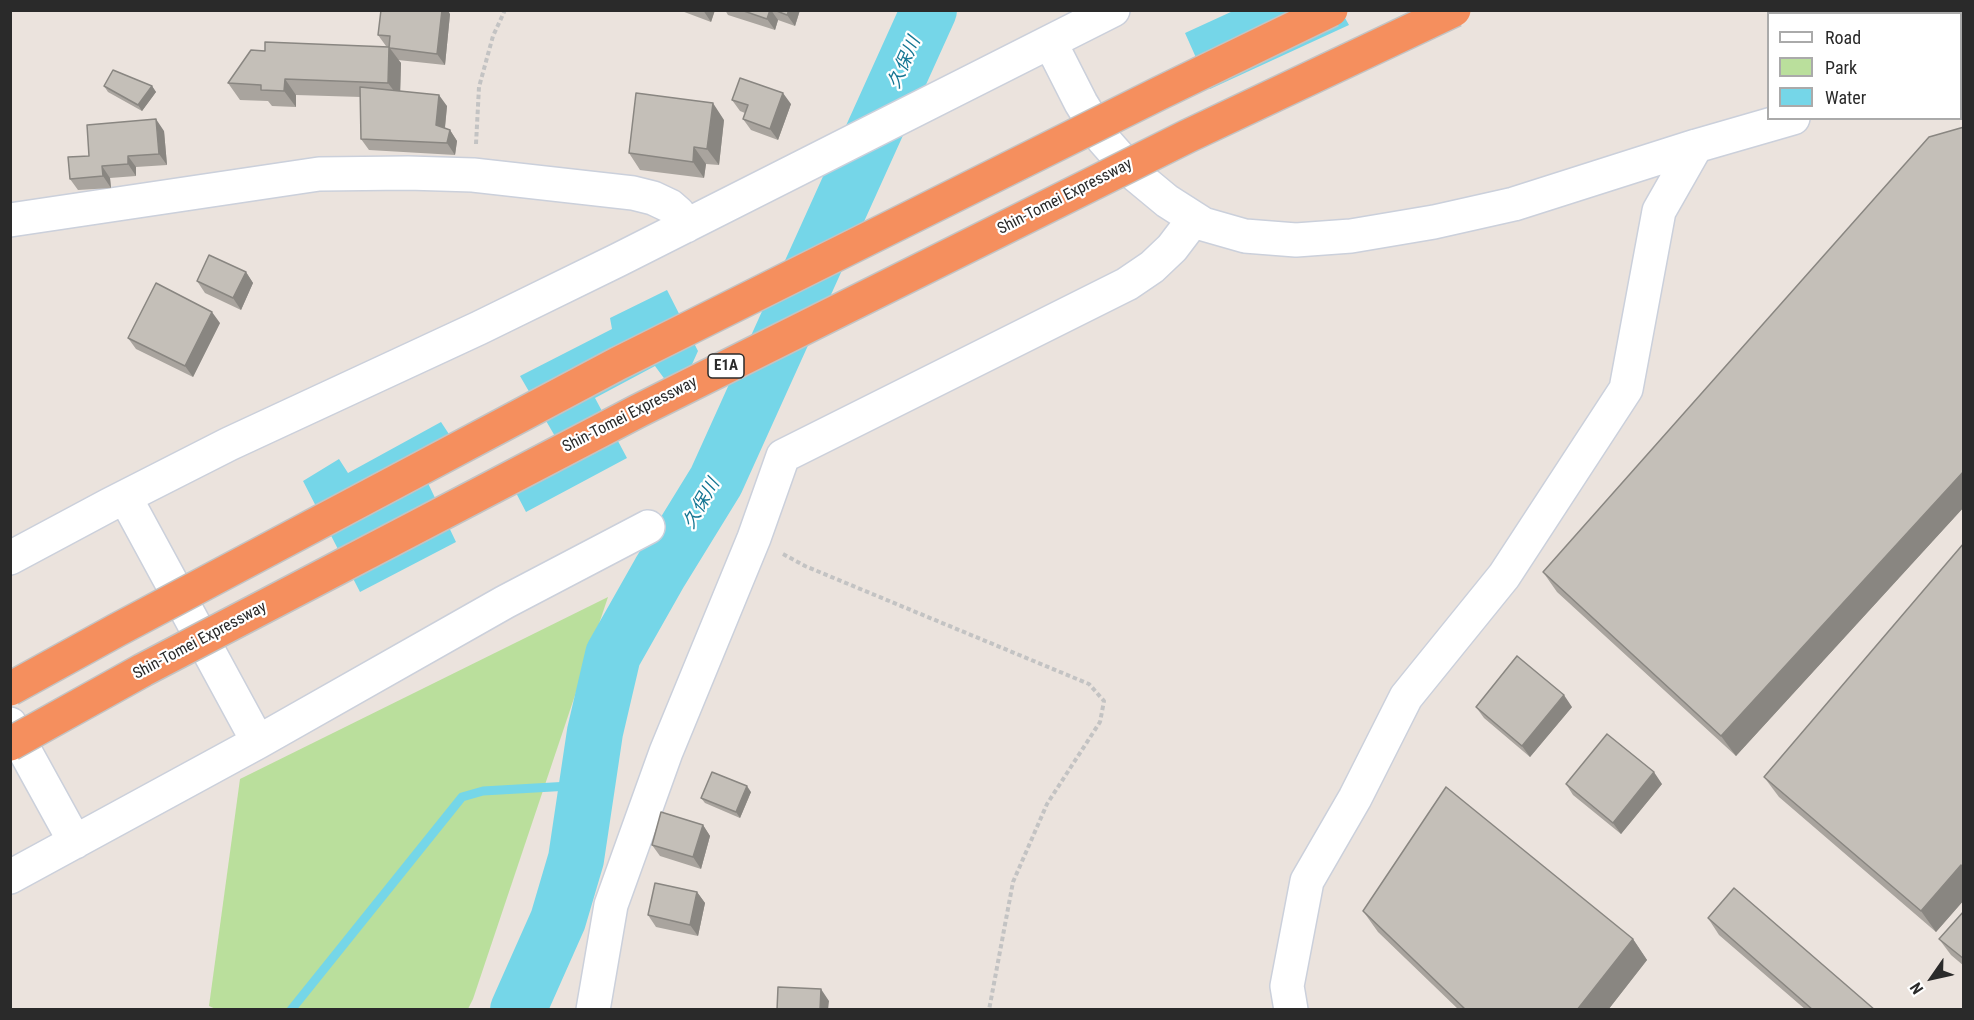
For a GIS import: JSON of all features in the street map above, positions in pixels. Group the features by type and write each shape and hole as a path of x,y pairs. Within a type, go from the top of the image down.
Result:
{"highway":[{"path":"10,689 630,357 1331,10"},
{"name":"Shin-Tomei Expressway","path":"10,744 144,670 638,411 1188,136 1454,10"}],"street":[{"path":"10,558 230,444 479,328 1113,10"},
{"path":"1050,42 1081,103 1103,139 1132,172 1167,201 1194,219 1203,224 1245,236 1296,240 1351,236 1434,222 1514,204 1786,120"},
{"path":"1291,1010 1287,986 1307,881 1355,798 1406,697 1504,576 1626,388 1659,211 1696,146"},
{"path":"10,220 319,174 408,173 473,175 633,193 653,198 670,206 678,213 686,226"},
{"path":"593,1010 611,905 666,752 754,538 783,456 1127,284 1159,261 1194,219"},
{"path":"125,497 258,742"},
{"path":"10,877 258,742 505,602 648,526"},
{"path":"10,724 75,842"}],"path":[{"path":"473,175 479,87 493,36 505,10"},
{"path":"754,538 805,566 1089,684 1104,701 1100,722 1047,804 1013,882 989,1010"}],"green space":[{"path":"608,597 468,1009 218,1010 209,1006 240,779"}],"water":[{"path":"1233,11 1341,11 1349,25 1210,89 1185,33"},
{"path":"667,290 698,351 689,371 666,381 655,366 595,398 627,458 526,512 502,466 556,438 520,376 612,329 610,318"},
{"path":"441,422 464,457 426,479 456,542 360,592 303,481 339,459 348,473"}],"building":[{"path":"381,10 442,10 437,54 390,48 390,36 378,35"},
{"path":"741,10 770,10 767,19"},
{"path":"774,10 789,10 787,15"},
{"path":"265,42 389,47 388,83 285,79 284,91 261,90 261,85 228,83 251,50 265,51"},
{"path":"113,70 152,86 138,105 104,86"},
{"path":"740,78 783,93 770,129 743,119 748,105 732,100"},
{"path":"360,87 439,95 436,125 450,130 447,143 361,139"},
{"path":"636,93 713,103 707,149 694,147 693,162 629,153"},
{"path":"156,119 159,154 128,156 128,164 102,166 103,176 70,179 68,157 89,156 87,125"},
{"path":"1964,127 1964,471 1721,736 1543,572 1929,137"},
{"path":"209,255 246,272 233,298 197,281"},
{"path":"156,283 212,312 185,366 128,338"},
{"path":"1964,543 1964,867 1961,865 1921,911 1764,777"},
{"path":"1517,656 1564,695 1522,746 1476,707"},
{"path":"1607,734 1654,772 1613,823 1566,784"},
{"path":"712,772 747,786 736,812 701,798"},
{"path":"1446,787 1633,939 1577,1010 1466,1010 1363,911"},
{"path":"661,812 703,825 693,857 652,845"},
{"path":"655,883 697,892 690,925 648,915"},
{"path":"1734,888 1875,1010 1813,1010 1708,918"},
{"path":"1964,911 1964,959 1939,939"},
{"path":"778,987 821,989 820,1010 777,1010"}],"waterway":[{"name":"久保川","path":"518,1010 558,920 576,859 595,732 613,655 660,572 716,481 929,10"},
{"path":"291,1010 462,797 483,791 587,785"}]}
